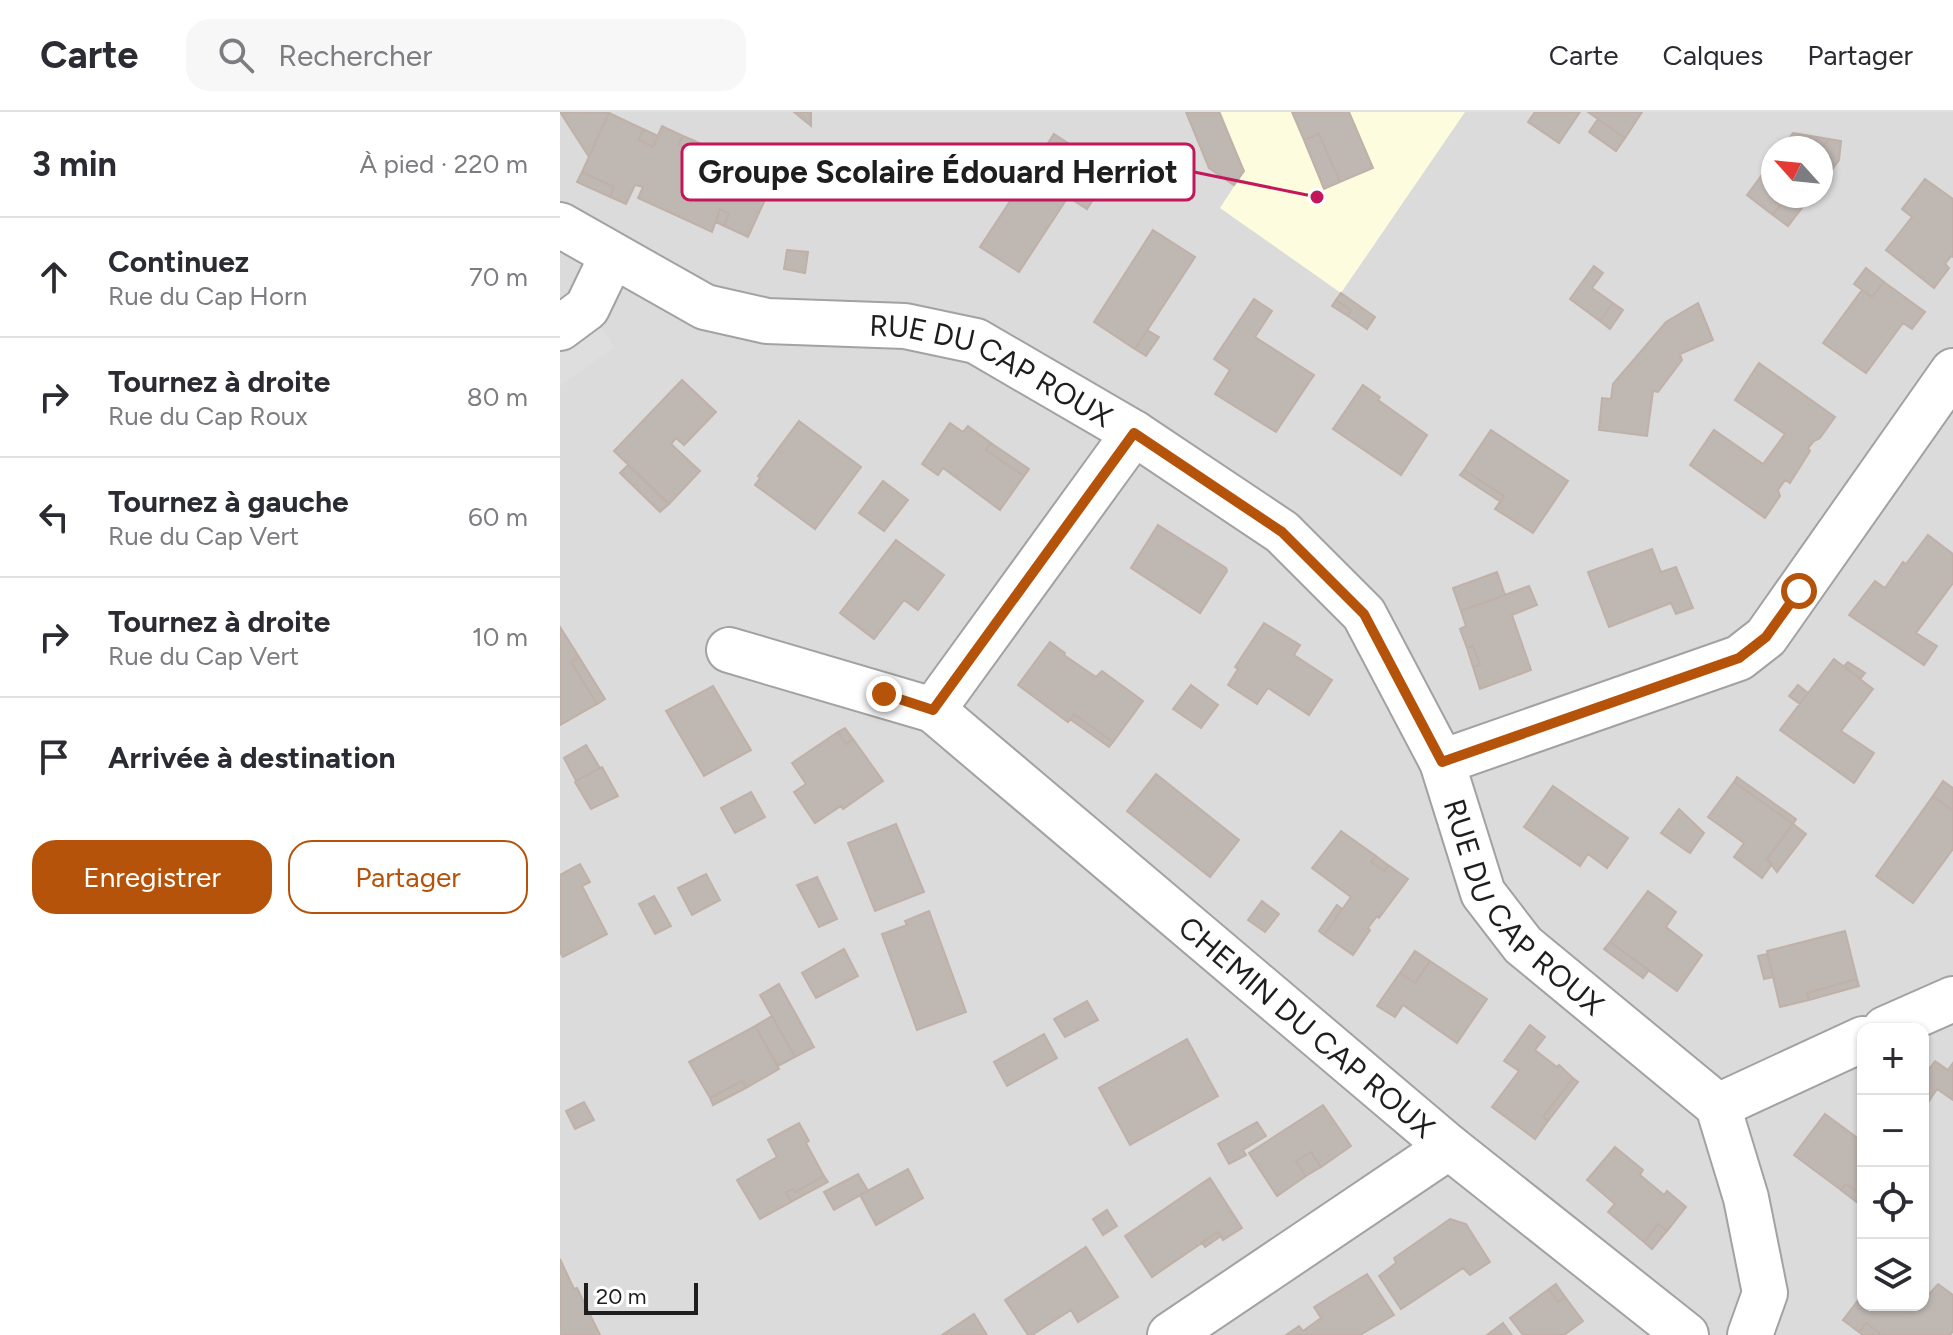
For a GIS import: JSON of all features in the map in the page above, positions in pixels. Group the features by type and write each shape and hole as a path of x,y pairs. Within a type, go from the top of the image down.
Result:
{"street":[{"name":"RUE DU CAP ROUX","path":"560,225 705,307 767,321 905,326 976,341 1134,433 1282,532 1364,614 1442,762 1483,893 1523,945 1718,1106"},
{"path":"560,328 587,308 612,256"},
{"path":"1442,762 1739,658 1766,637 1953,371"},
{"path":"729,650 933,710 1134,433"},
{"name":"CHEMIN DU CAP ROUX","path":"933,710 1449,1147 1686,1335"},
{"path":"1899,1023 1953,999"},
{"path":"1750,1335 1765,1293 1746,1198 1718,1106 1857,1042"},
{"path":"1170,1335 1449,1147"}],"shaded area":[{"path":"560,112 1953,112 1953,1335 560,1335"},
{"path":"1221,112 1465,112 1341,293 1220,208 1244,171"},
{"path":"587,308 615,347 560,386 560,328"}],"building":[{"path":"560,112 609,113 589,157"},
{"path":"794,112 811,112 811,126"},
{"path":"1186,112 1219,112 1244,171 1234,185 1209,168"},
{"path":"1292,112 1349,112 1373,168 1340,182 1319,134 1304,140"},
{"path":"1535,112 1580,112 1559,143 1528,122"},
{"path":"1588,112 1642,112 1625,138"},
{"path":"609,113 643,129 639,140 653,147 662,126 683,136 678,145 690,151 695,141 729,157 725,167 737,173 746,153 779,169 748,237 724,226 729,214 720,209 712,232 638,198 643,187 635,185 626,204 610,197 614,187 582,172"},
{"path":"1598,119 1625,138 1616,151 1589,132"},
{"path":"643,129 658,136 653,147 639,140"},
{"path":"1054,134 1111,171 1087,209 1068,197 1019,272 980,247"},
{"path":"1319,134 1340,182 1324,189 1304,140"},
{"path":"683,136 695,141 690,151 678,145"},
{"path":"1833,140 1841,141 1839,160 1833,168"},
{"path":"582,172 614,187 610,197 577,182"},
{"path":"1761,176 1761,206 1747,195"},
{"path":"1925,179 1953,199 1953,257 1945,264 1949,268 1934,288 1886,250 1912,217 1902,209"},
{"path":"1764,208 1778,208 1773,215"},
{"path":"1778,208 1802,208 1788,226 1773,215"},
{"path":"720,209 729,214 724,226 716,222"},
{"path":"1153,230 1195,257 1135,349 1094,322"},
{"path":"787,250 808,252 805,273 784,269"},
{"path":"1594,266 1603,273 1592,288 1613,303 1600,321 1570,299"},
{"path":"1866,268 1884,282 1872,297 1854,284"},
{"path":"1884,282 1925,312 1912,329 1903,323 1866,373 1823,343 1862,290 1872,297"},
{"path":"1341,293 1375,317 1367,329 1348,316 1351,310 1336,300"},
{"path":"1254,299 1272,311 1255,337 1314,375 1276,432 1215,394 1230,370 1214,359"},
{"path":"1336,300 1351,310 1348,316 1332,306"},
{"path":"1613,303 1623,310 1610,329 1600,321"},
{"path":"1698,303 1713,340 1680,354 1682,360 1658,392 1653,391 1647,436 1599,430 1602,398 1611,399 1613,384 1666,322"},
{"path":"1147,330 1159,337 1146,356 1135,349"},
{"path":"1759,363 1835,417 1820,438 1808,448 1810,451 1790,483 1785,480 1778,490 1780,496 1765,518 1690,465 1714,430 1763,464 1785,434 1735,400"},
{"path":"682,380 716,412 684,445 676,438 671,444 700,471 669,504 614,451"},
{"path":"1363,385 1380,397 1378,400 1427,435 1401,475 1333,429"},
{"path":"799,421 861,467 815,529 755,485 760,478 758,476"},
{"path":"950,423 963,432 968,426 991,443 986,450 1024,476 1000,510 943,468 938,475 922,464"},
{"path":"1491,430 1568,481 1533,533 1495,509 1504,496 1464,470"},
{"path":"991,443 1029,469 1024,476 986,450"},
{"path":"628,465 669,504 660,512 620,473"},
{"path":"1464,470 1504,496 1501,502 1460,475"},
{"path":"883,481 908,500 884,531 859,513"},
{"path":"1158,525 1226,568 1200,613 1131,568"},
{"path":"1928,535 1953,554 1953,583 1916,633 1937,646 1924,665 1849,615 1875,581 1885,588 1903,562 1906,564"},
{"path":"896,540 944,575 918,610 904,600 874,639 840,613"},
{"path":"1652,549 1661,572 1676,567 1693,608 1676,614 1671,603 1609,627 1588,572"},
{"path":"1497,572 1505,595 1461,611 1453,588"},
{"path":"1529,586 1537,605 1512,615 1531,670 1480,689 1473,667 1480,665 1473,646 1467,648 1460,629 1466,626 1461,611"},
{"path":"1264,623 1300,645 1294,655 1332,680 1309,715 1268,688 1257,704 1228,685 1238,669 1235,667"},
{"path":"560,627 579,657 571,662 597,704 560,725"},
{"path":"1050,642 1096,677 1102,671 1143,701 1113,742 1074,714 1068,722 1018,685"},
{"path":"1473,646 1480,665 1473,667 1467,648"},
{"path":"579,657 605,699 597,704 571,662"},
{"path":"1834,659 1873,689 1841,731 1874,753 1854,783 1780,730"},
{"path":"1848,662 1865,673 1860,679 1844,666"},
{"path":"1191,685 1218,705 1201,728 1173,709"},
{"path":"1798,685 1808,693 1800,704 1789,696"},
{"path":"713,686 751,750 704,776 666,711"},
{"path":"1074,714 1113,742 1109,747 1070,719"},
{"path":"845,728 853,739 846,744 838,732"},
{"path":"838,732 846,744 853,739 883,781 843,809 841,806 815,823 794,792 806,784 792,763"},
{"path":"586,745 600,768 576,781 564,758"},
{"path":"602,767 618,796 591,809 575,782"},
{"path":"1156,774 1239,840 1210,877 1127,811"},
{"path":"1737,777 1796,819 1793,824 1734,782"},
{"path":"1943,781 1953,788 1953,811 1933,796"},
{"path":"1734,782 1793,824 1767,859 1772,864 1762,878 1734,857 1744,843 1708,817"},
{"path":"1553,786 1628,838 1607,868 1588,854 1580,866 1524,827"},
{"path":"751,792 765,817 735,833 721,808"},
{"path":"1933,796 1953,811 1953,849 1913,903 1876,876"},
{"path":"1679,809 1704,833 1690,853 1661,833"},
{"path":"896,824 924,892 875,911 848,843"},
{"path":"1793,824 1806,834 1777,872 1767,859"},
{"path":"1341,831 1376,856 1371,862 1385,871 1388,865 1408,879 1368,928 1370,930 1353,955 1324,935 1351,897 1312,868"},
{"path":"1376,856 1388,865 1385,871 1371,862"},
{"path":"580,864 590,882 582,886 607,934 563,957 560,952 560,875"},
{"path":"706,874 720,900 692,915 678,888"},
{"path":"817,877 837,919 819,927 797,885"},
{"path":"1648,891 1676,912 1666,927 1702,955 1677,991 1610,942"},
{"path":"654,896 671,926 655,934 639,904"},
{"path":"1262,901 1279,914 1265,932 1248,920"},
{"path":"1337,905 1342,909 1324,935 1319,931"},
{"path":"929,911 966,1012 917,1030 882,934 907,925 905,921"},
{"path":"1845,931 1857,979 1807,993 1809,1000 1780,1007 1767,951"},
{"path":"1610,942 1649,970 1643,978 1604,949"},
{"path":"844,949 858,976 816,998 802,973"},
{"path":"1415,951 1430,961 1415,983 1400,973"},
{"path":"1767,954 1773,977 1764,979 1758,956"},
{"path":"1430,961 1487,999 1457,1043 1403,1005 1395,1017 1377,1006 1400,973 1415,983"},
{"path":"1857,979 1859,986 1809,1000 1807,993"},
{"path":"779,984 814,1047 795,1057 760,995"},
{"path":"1087,1001 1098,1020 1065,1037 1054,1019"},
{"path":"772,1016 795,1057 778,1066 755,1026"},
{"path":"1530,1025 1545,1037 1535,1050 1573,1078 1543,1117 1548,1121 1535,1139 1492,1107 1519,1071 1504,1061"},
{"path":"755,1026 779,1069 746,1088 742,1081 710,1098 689,1062"},
{"path":"1044,1034 1057,1058 1007,1086 994,1062"},
{"path":"1187,1039 1218,1096 1130,1145 1099,1088"},
{"path":"1935,1061 1948,1070 1953,1063 1953,1100 1937,1089 1929,1101 1929,1069"},
{"path":"1573,1078 1578,1082 1548,1121 1543,1117"},
{"path":"742,1081 746,1088 713,1105 710,1098"},
{"path":"584,1102 594,1120 575,1129 566,1111"},
{"path":"1323,1105 1351,1146 1321,1167 1311,1152 1296,1161 1306,1176 1277,1196 1249,1153"},
{"path":"1825,1114 1857,1138 1857,1192 1846,1184 1841,1190 1794,1155"},
{"path":"1257,1122 1266,1136 1243,1150 1246,1155 1229,1164 1218,1144"},
{"path":"799,1123 824,1176 795,1192 793,1189 786,1192 791,1202 760,1219 737,1180 777,1157 768,1140"},
{"path":"1615,1147 1643,1170 1640,1175 1664,1195 1667,1191 1686,1207 1667,1231 1658,1224 1644,1242 1608,1212 1615,1204 1587,1180"},
{"path":"1311,1152 1321,1167 1306,1176 1296,1161"},
{"path":"908,1169 923,1198 876,1225 860,1195"},
{"path":"858,1174 868,1191 834,1210 824,1192"},
{"path":"824,1176 828,1182 791,1202 786,1192 793,1189 795,1192"},
{"path":"1210,1178 1242,1228 1223,1240 1218,1232 1152,1277 1125,1236"},
{"path":"1846,1184 1857,1192 1857,1202 1841,1190"},
{"path":"1107,1210 1117,1226 1103,1235 1093,1219"},
{"path":"1450,1219 1466,1224 1490,1262 1470,1275 1463,1268 1401,1309 1379,1276 1396,1263 1394,1258"},
{"path":"1658,1224 1667,1231 1652,1249 1644,1242"},
{"path":"1218,1232 1221,1236 1205,1247 1202,1242"},
{"path":"1086,1247 1118,1297 1078,1322 1071,1310 1028,1335 1005,1300"},
{"path":"560,1259 574,1289 577,1288 600,1335 560,1335"},
{"path":"1367,1274 1394,1315 1360,1335 1286,1335 1299,1326 1303,1331 1321,1318 1314,1307"},
{"path":"1556,1284 1565,1297 1558,1302 1549,1289"},
{"path":"1938,1284 1953,1295 1953,1331 1950,1335 1882,1335 1866,1323 1859,1332 1843,1320 1857,1302 1857,1311 1929,1311 1929,1294"},
{"path":"1549,1289 1558,1302 1565,1297 1583,1321 1564,1335 1523,1335 1510,1318"},
{"path":"974,1314 987,1335 942,1335"},
{"path":"1503,1323 1512,1335 1487,1335"},
{"path":"1866,1323 1882,1335 1863,1335 1859,1332"}],"place":[{"name":"Groupe Scolaire Édouard Herriot","path":"1317,197"}],"route":[{"path":"884,694 933,710 1134,433 1282,532 1364,614 1442,762 1739,658 1766,637 1799,591"}]}
